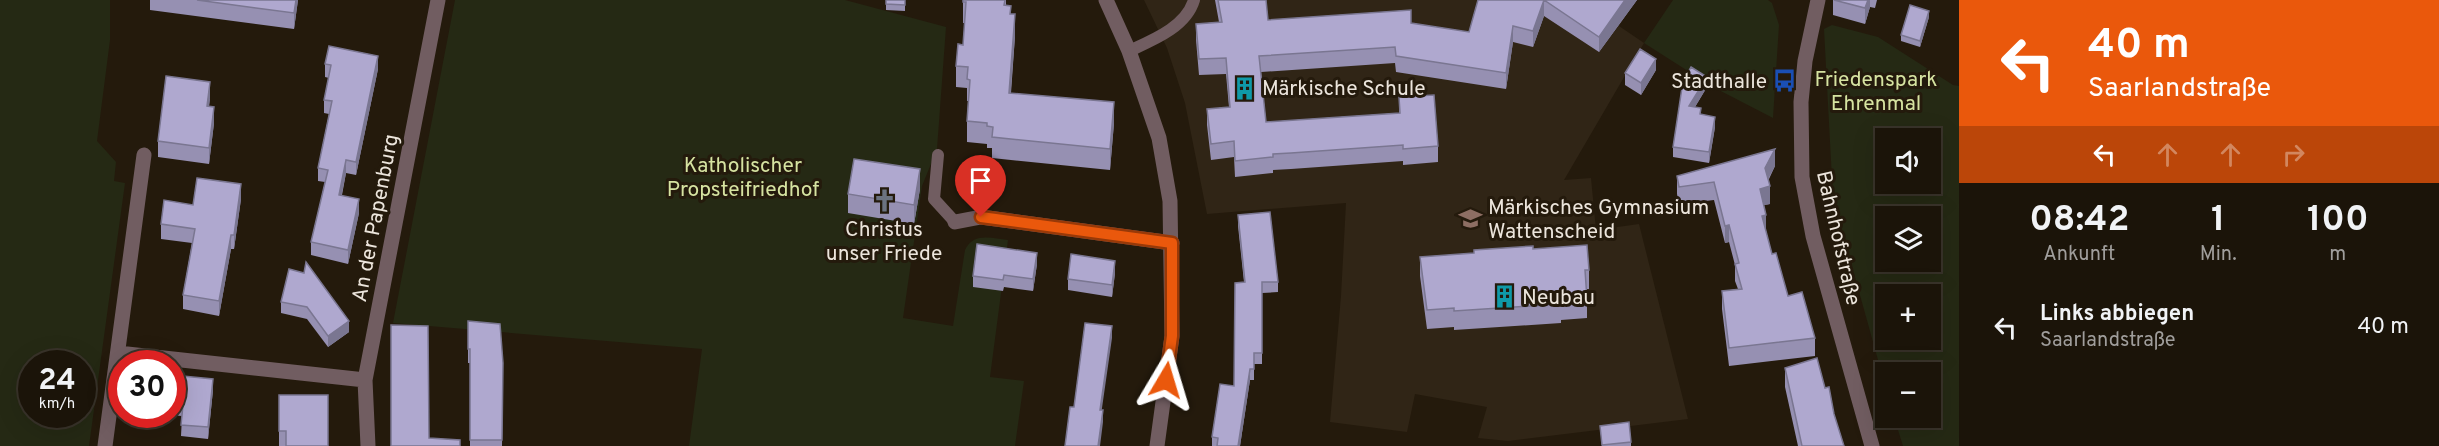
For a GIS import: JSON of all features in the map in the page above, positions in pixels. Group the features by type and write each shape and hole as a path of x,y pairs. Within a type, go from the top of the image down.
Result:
{"street":[{"name":"An der Papenburg","path":"368,446 365,380 438,0"},
{"path":"1106,0 1129,51 1159,138 1170,201 1172,336 1157,446"},
{"name":"Bahnhofstraße","path":"1818,0 1805,61 1801,102 1802,177 1813,236 1872,446"},
{"path":"118,350 144,155"},
{"path":"955,222 981,217 1172,243"},
{"path":"186,360 365,380"},
{"path":"105,446 108,425"}],"lane":[{"path":"1129,51 1152,41 1175,26 1192,7 1194,0"},
{"path":"938,155 934,198 955,222"}],"shaded area":[{"name":"Märkisches Gymnasium Wattenscheid","path":"1144,0 1636,0 1619,26 1644,43 1564,180 1591,178 1596,230 1639,224 1688,419 1508,441 1478,438 1487,407 1415,394 1407,432 1330,422 1346,203 1207,214 1185,103 1167,48"}],"green space":[{"path":"0,0 110,0 110,40 97,141 116,162 114,181 125,183 96,395 96,350 18,350 18,428 91,428 89,446 0,446"},
{"name":"Katholischer Propsteifriedhof","path":"455,0 845,0 946,27 937,149 922,186 903,318 953,326 965,250 968,244 984,237 1008,240 990,377 1024,381 1015,446 689,446 702,349 393,323"},
{"path":"1673,0 1768,0 1772,3 1779,25 1773,118 1713,87 1644,43"},
{"name":"Friedenspark Ehrenmal","path":"1832,25 1878,37 1953,85 1959,86 1959,446 1903,446 1897,428 1941,428 1941,362 1879,362 1875,350 1941,350 1941,284 1875,284 1875,349 1833,198 1824,29"}],"building":[{"path":"197,0 296,0 294,13"},
{"path":"886,0 905,0 905,5 886,4"},
{"path":"963,0 1005,0 1004,5 1011,6 1010,14 1015,14 1009,93 1114,102 1110,149 992,137 993,127 987,126 987,123 967,121 970,80 967,79 968,67 956,66 958,44 963,45 966,2"},
{"name":"Märkische Schule","path":"1218,0 1266,0 1268,20 1411,10 1411,23 1469,32 1478,0 1544,0 1533,31 1513,26 1506,73 1396,56 1395,47 1259,56 1266,122 1400,113 1399,97 1434,95 1438,146 1403,149 1403,145 1273,154 1273,157 1235,161 1234,141 1211,144 1207,109 1230,107 1226,58 1199,59 1196,24 1222,22"},
{"path":"1544,0 1625,0 1599,37"},
{"path":"1834,0 1868,0 1865,8"},
{"path":"1910,5 1929,11 1920,41 1901,35"},
{"path":"329,46 378,56 356,162 346,160 339,195 359,199 348,250 311,242 328,170 318,168 332,101 324,100 331,65 325,64"},
{"path":"1640,49 1656,59 1641,83 1625,73"},
{"path":"1691,67 1707,77 1689,106 1701,108 1700,114 1715,117 1709,152 1673,147 1683,81"},
{"path":"166,76 210,82 207,106 214,107 209,148 158,141"},
{"path":"1775,149 1765,168 1770,186 1760,189 1766,215 1762,216 1772,254 1776,253 1788,296 1802,292 1815,338 1729,348 1722,291 1742,289 1735,264 1739,263 1729,225 1725,226 1714,182 1679,187 1677,176"},
{"path":"854,159 920,169 914,205 848,194"},
{"path":"197,178 241,184 234,235 231,235 219,301 183,295 195,229 161,224 164,200 193,205"},
{"path":"1270,212 1278,282 1262,282 1262,353 1254,353 1254,369 1250,369 1238,446 1217,446 1218,438 1212,437 1220,384 1234,386 1235,283 1245,282 1238,215"},
{"path":"977,244 1037,253 1033,279 1004,275 1003,280 973,276"},
{"name":"Neubau","path":"1587,245 1589,270 1585,270 1587,299 1561,300 1561,304 1454,311 1454,308 1427,310 1420,257 1474,253 1474,250"},
{"path":"1071,254 1115,261 1112,285 1068,279"},
{"path":"306,262 349,321 328,336 307,307 281,302 289,269 304,273"},
{"path":"468,321 500,324 503,363 502,440 470,440"},
{"path":"1085,323 1112,326 1100,410 1103,410 1098,446 1065,446 1070,407 1074,407"},
{"path":"391,325 428,326 429,438 460,440 460,446 391,446"},
{"path":"1817,358 1825,388 1829,387 1834,414 1844,446 1802,446 1785,368"},
{"path":"186,376 213,379 208,427 186,425"},
{"path":"279,395 328,395 328,446 286,446 286,431 279,431"},
{"path":"1629,422 1631,442 1602,445 1600,426"}],"place":[{"name":"Stadthalle","path":"1785,81"},
{"name":"Märkische Schule","path":"1244,88"},
{"name":"Christus unser Friede","path":"884,201"},
{"name":"Märkisches Gymnasium Wattenscheid","path":"1470,219"},
{"name":"Neubau","path":"1504,297"}],"route":[{"path":"981,217 1172,243 1172,336 1166,380"}]}
